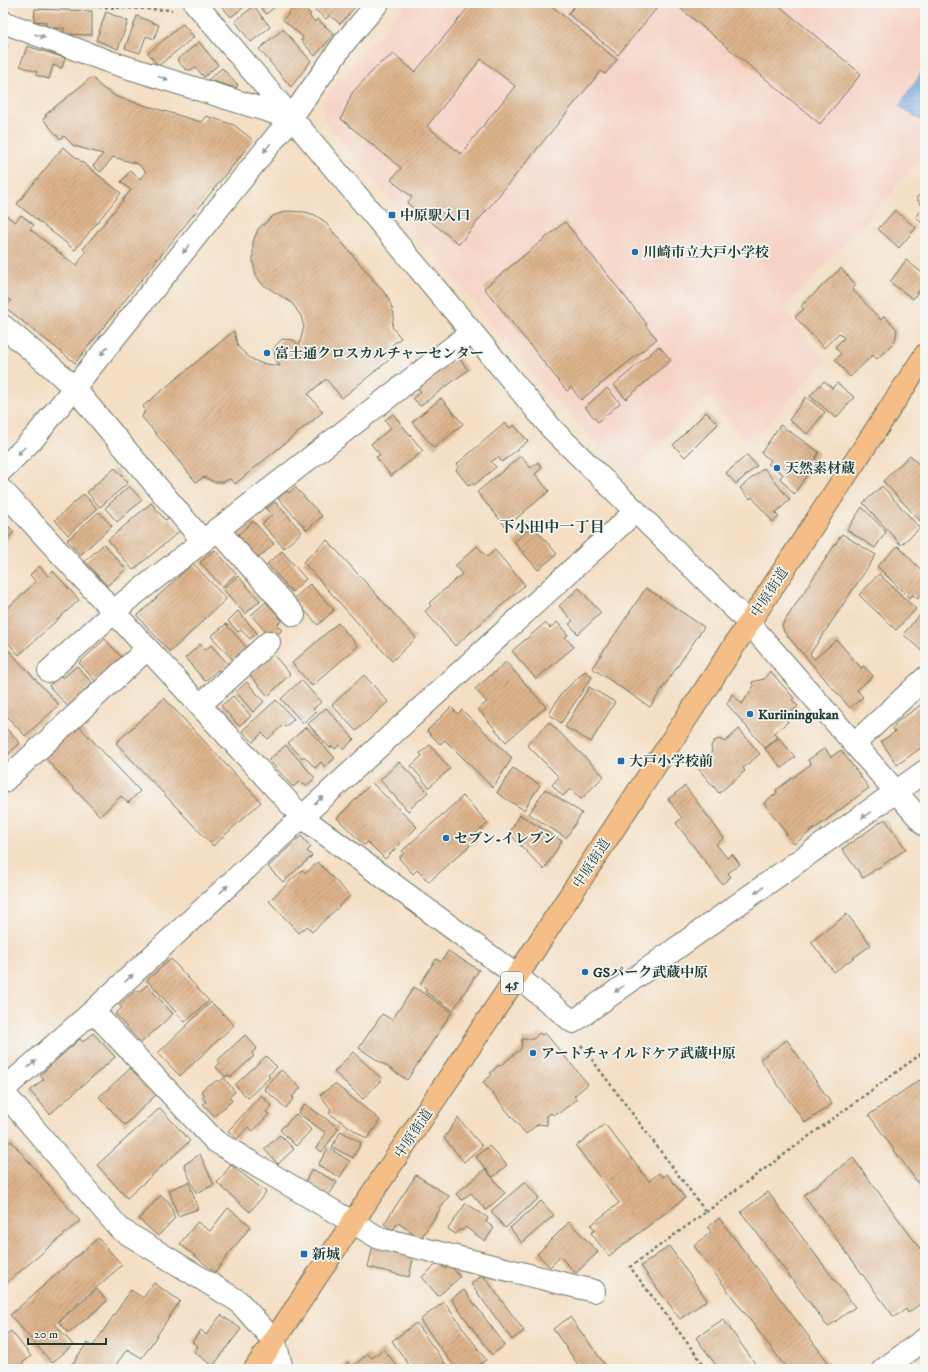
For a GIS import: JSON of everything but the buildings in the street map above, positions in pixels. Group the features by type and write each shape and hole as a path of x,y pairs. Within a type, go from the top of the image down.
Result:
{"main road":[{"name":"中原街道","path":"255,1369 275,1342 517,976 925,355"}],"street":[{"path":"3,469 34,438 291,118 344,43 378,3"},
{"path":"197,4 552,429 749,623 925,825"},
{"path":"3,22 110,62 291,118"},
{"path":"3,326 56,370 210,534 294,615"},
{"path":"49,671 112,612 210,534 472,332"},
{"path":"3,491 112,612 200,705 302,817 517,976 573,1022 925,771"},
{"path":"282,1369 275,1342 238,1301 120,1229 3,1091 94,1011 302,817 636,512"},
{"path":"200,705 269,642"},
{"path":"3,782 146,649"},
{"path":"855,743 925,678"},
{"path":"94,1011 215,1141 379,1238 594,1291"},
{"path":"884,1369 925,1339"}],"path":[{"path":"25,4 174,10 197,4"},
{"path":"573,1022 576,1038 706,1212"},
{"path":"707,1369 630,1267 925,1051"}],"shaded area":[{"name":"川崎市立大戸小学校","path":"406,3 925,3 925,147 891,195 784,309 825,360 751,445 708,396 628,475 544,388 323,118 324,98 370,42 378,38"}],"water":[{"path":"925,68 925,123 899,106"}],"place":[{"name":"中原駅入口","path":"392,215"},
{"name":"川崎市立大戸小学校","path":"635,252"},
{"name":"富士通クロスカルチャーセンター","path":"267,353"},
{"name":"天然素材蔵","path":"777,468"},
{"name":"Kuriiningukan","path":"750,714"},
{"name":"大戸小学校前","path":"621,761"},
{"name":"セブン-イレブン","path":"446,838"},
{"name":"GSパーク武蔵中原","path":"585,972"},
{"name":"アートチャイルドケア武蔵中原","path":"533,1053"},
{"name":"新城","path":"304,1254"}],"district":[{"name":"下小田中一丁目","path":"552,527"}]}
